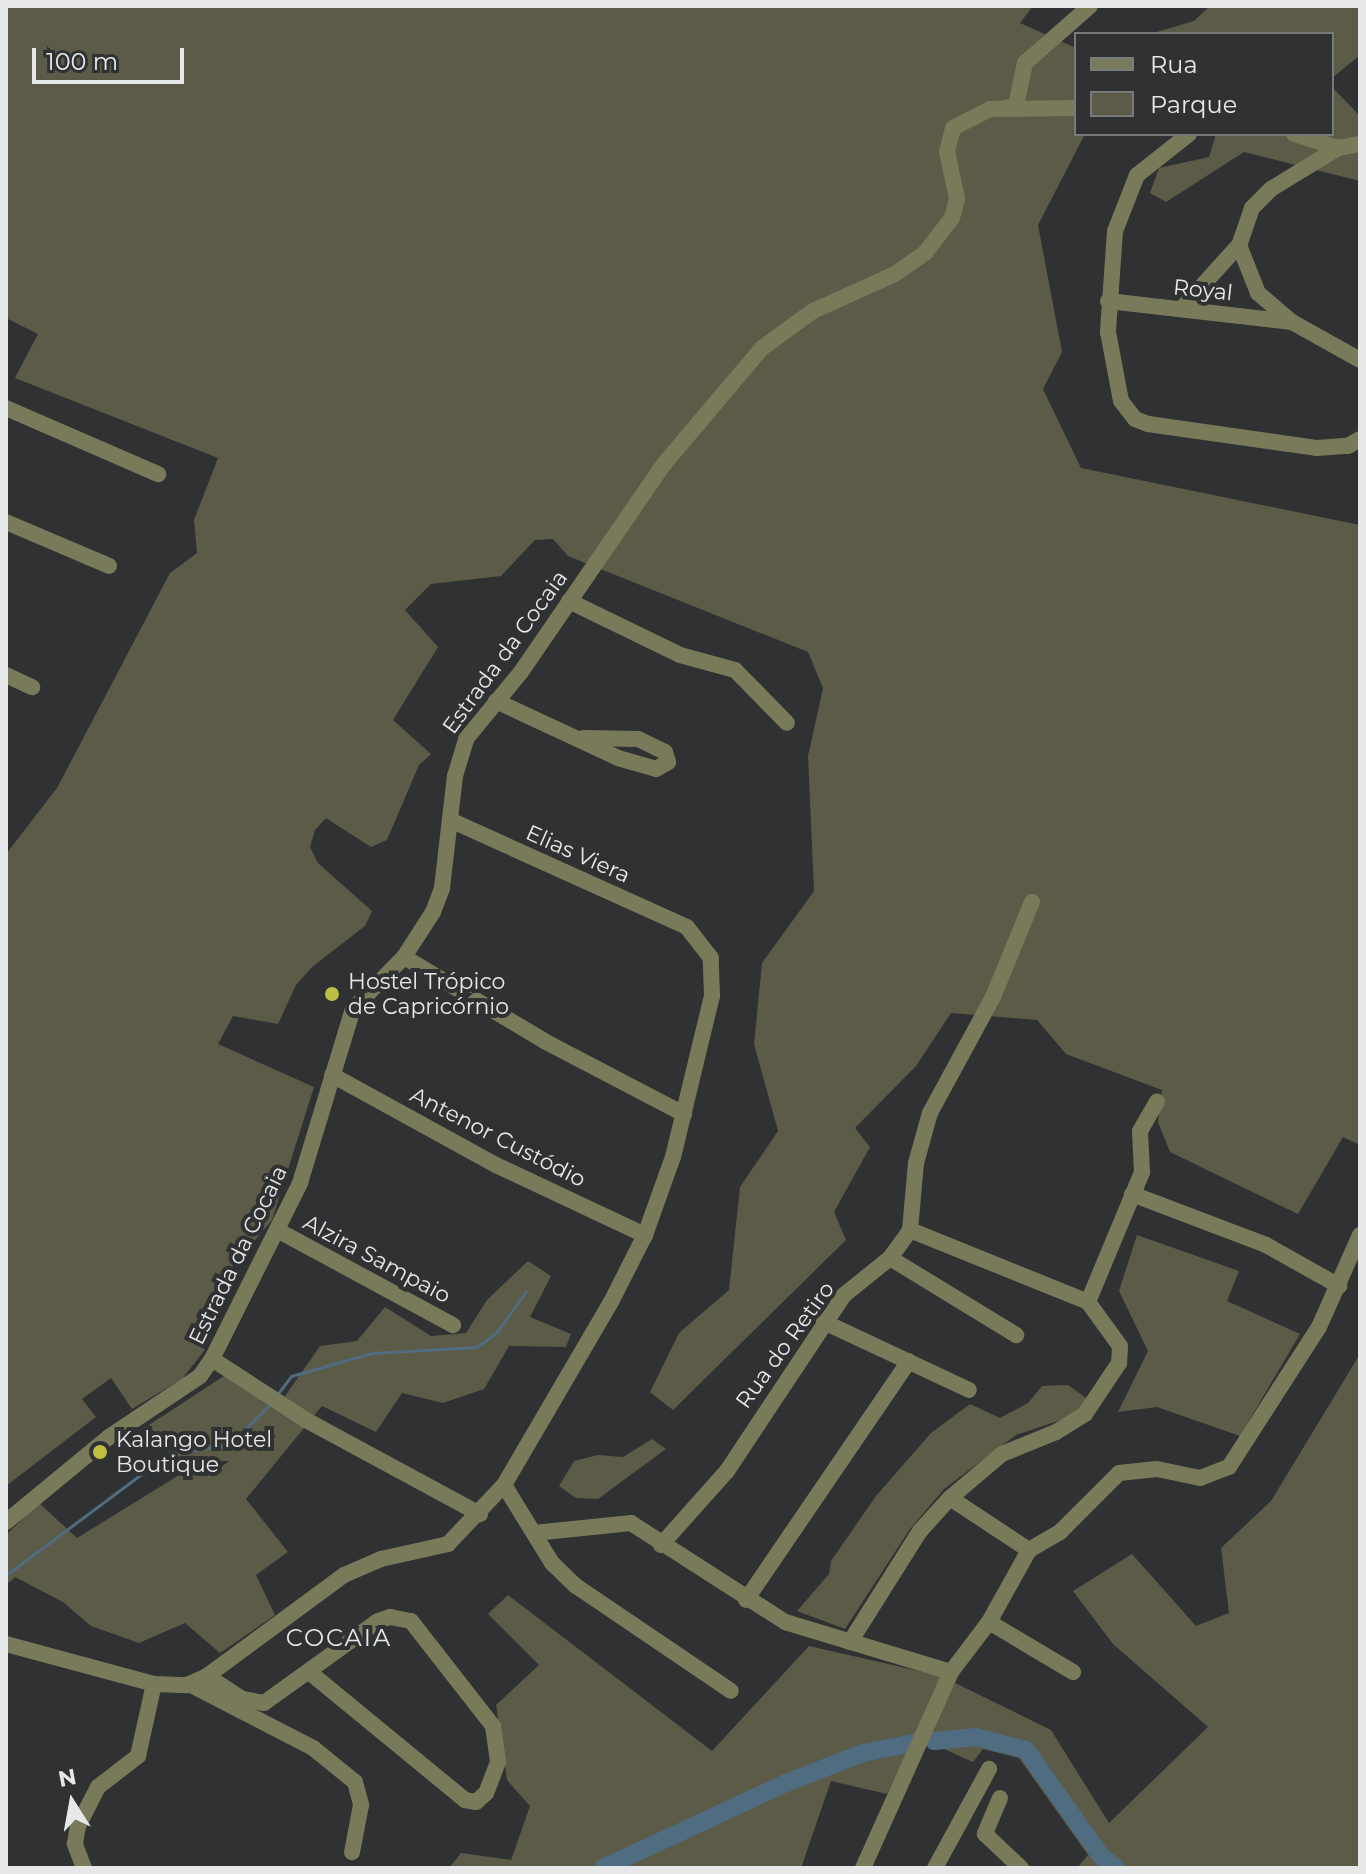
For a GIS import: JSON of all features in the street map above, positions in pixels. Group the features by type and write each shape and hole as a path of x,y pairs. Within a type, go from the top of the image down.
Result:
{"street":[{"path":"1016,106 1025,63 1090,6"},
{"name":"Estrada da Cocaia","path":"6,1522 109,1437 200,1376 212,1359 279,1231 300,1183 353,1009 404,957 442,888 459,754 664,464 762,348 813,311 912,264 946,229 957,199 948,139 953,128 976,114 1016,106 1074,108"},
{"path":"1186,136 1137,175 1115,231 1108,301 1114,376 1127,411 1148,424 1316,448 1348,446 1360,439"},
{"path":"1300,136 1338,148"},
{"path":"1181,309 1239,245 1252,208 1261,198 1338,148 1360,144"},
{"path":"1239,245 1258,293 1292,322 1360,360"},
{"name":"Royal","path":"1108,301 1292,322"},
{"path":"6,408 158,474"},
{"path":"6,522 109,566"},
{"path":"569,601 680,655 735,670 787,723"},
{"path":"6,675 32,687"},
{"path":"496,701 583,738"},
{"path":"6,1644 154,1684 189,1684 207,1676 344,1575 381,1559 448,1544 480,1514 504,1485 555,1406 645,1235 684,1114 715,980 711,958 687,927 450,820"},
{"path":"850,1642 920,1531 950,1498 1002,1454 1073,1424 1096,1401 1121,1354 1118,1341 1088,1302 910,1230 916,1163 930,1113 993,997 1032,902"},
{"path":"404,957 546,1042 684,1114"},
{"name":"Antenor Custódio","path":"332,1075 496,1165 645,1235"},
{"path":"1088,1302 1144,1165 1140,1131 1157,1101"},
{"path":"1132,1194 1266,1245 1339,1286"},
{"name":"Rua do Retiro","path":"661,1545 727,1471 844,1295 890,1258 910,1230"},
{"name":"Alzira Sampaio","path":"279,1231 453,1325"},
{"path":"863,1868 951,1672 989,1622 1029,1550 1060,1532 1119,1473 1157,1469 1200,1478 1229,1467 1319,1327 1360,1235"},
{"path":"890,1258 1016,1335"},
{"path":"824,1322 969,1390"},
{"path":"212,1359 377,1458 480,1514"},
{"path":"746,1600 909,1361"},
{"path":"504,1485 552,1563 576,1586 731,1691"},
{"path":"950,1498 1029,1550"},
{"path":"534,1533 570,1532 622,1521 785,1622 951,1672"},
{"path":"207,1676 242,1699 264,1703 378,1621 390,1617 411,1621 493,1726 498,1762 486,1793 476,1802 465,1800 309,1672"},
{"path":"989,1622 1073,1672"},
{"path":"84,1868 75,1844 78,1826 98,1787 138,1756 154,1684"},
{"path":"189,1684 313,1748 349,1776 361,1795 352,1852"},
{"path":"935,1868 989,1769"},
{"path":"1000,1798 985,1834 1021,1868"}],"green space":[{"path":"6,6 1033,6 1020,23 1074,47 1074,136 1084,136 1038,225 1062,352 1043,389 1081,468 1360,525 1360,1145 1343,1137 1298,1214 1170,1152 1158,1122 1162,1090 1066,1054 1037,1020 951,1013 916,1066 855,1128 870,1147 834,1212 846,1240 673,1410 650,1392 679,1333 729,1290 740,1187 778,1131 754,1044 762,963 814,891 808,756 823,688 808,652 568,556 553,539 535,540 501,576 431,584 405,610 438,647 393,720 431,754 419,765 387,840 371,847 326,818 315,830 310,847 318,863 372,911 365,926 312,967 296,985 278,1024 233,1016 218,1044 314,1087 272,1220 226,1274 204,1351 182,1379 132,1409 111,1378 82,1399 96,1417 6,1486 6,854 57,788 170,573 197,553 194,520 218,458 15,378 38,334 6,318"},
{"path":"1210,6 1360,6 1360,55 1334,76 1334,32 1157,32 1194,21"},
{"path":"1334,89 1360,116 1360,181 1244,152 1166,202 1150,193 1159,168 1209,157 1215,136 1334,136"},
{"path":"1137,1235 1239,1271 1227,1301 1300,1334 1240,1436 1157,1407 1118,1412 1148,1351 1119,1291"},
{"path":"528,1261 551,1276 530,1317 571,1334 566,1347 509,1346 484,1389 443,1403 402,1393 376,1432 322,1406 246,1499 288,1552 256,1575 275,1615 220,1653 185,1623 139,1643 91,1626 63,1602 15,1577 6,1585 6,1535 39,1503 77,1538 184,1472 149,1425 227,1374 276,1409 320,1346 357,1341 385,1307 431,1336 466,1333 487,1300"},
{"path":"1360,1354 1360,1868 1077,1868 1088,1855 1019,1758 983,1749 973,1762 915,1736 887,1794 831,1781 801,1868 449,1868 461,1853 511,1860 530,1806 507,1780 496,1705 539,1665 488,1614 508,1595 712,1751 809,1646 941,1676 1051,1730 1109,1823 1208,1727 1113,1644 1073,1591 1132,1554 1196,1626 1229,1613 1221,1548 1271,1501"},
{"path":"1068,1385 1089,1400 1070,1417 1016,1435 945,1488 910,1529 845,1629 797,1611 829,1574 831,1561 876,1496 931,1433 970,1404 1000,1418 1028,1403 1042,1386"},
{"path":"652,1439 666,1449 598,1499 576,1498 559,1486 574,1461 598,1455 623,1457"}],"waterway":[{"path":"276,1396 291,1376 372,1353 477,1347 497,1332 526,1291"},
{"path":"6,1575 143,1473 180,1452 229,1445 269,1405"},
{"path":"934,1741 976,1737 1026,1750 1101,1856 1116,1868"},
{"path":"603,1868 786,1783 863,1753 913,1743"}],"place":[{"name":"Hostel Trópico de Capricórnio","path":"332,994"},
{"name":"Kalango Hotel Boutique","path":"100,1452"}],"district":[{"name":"COCAIA","path":"339,1638"}]}
